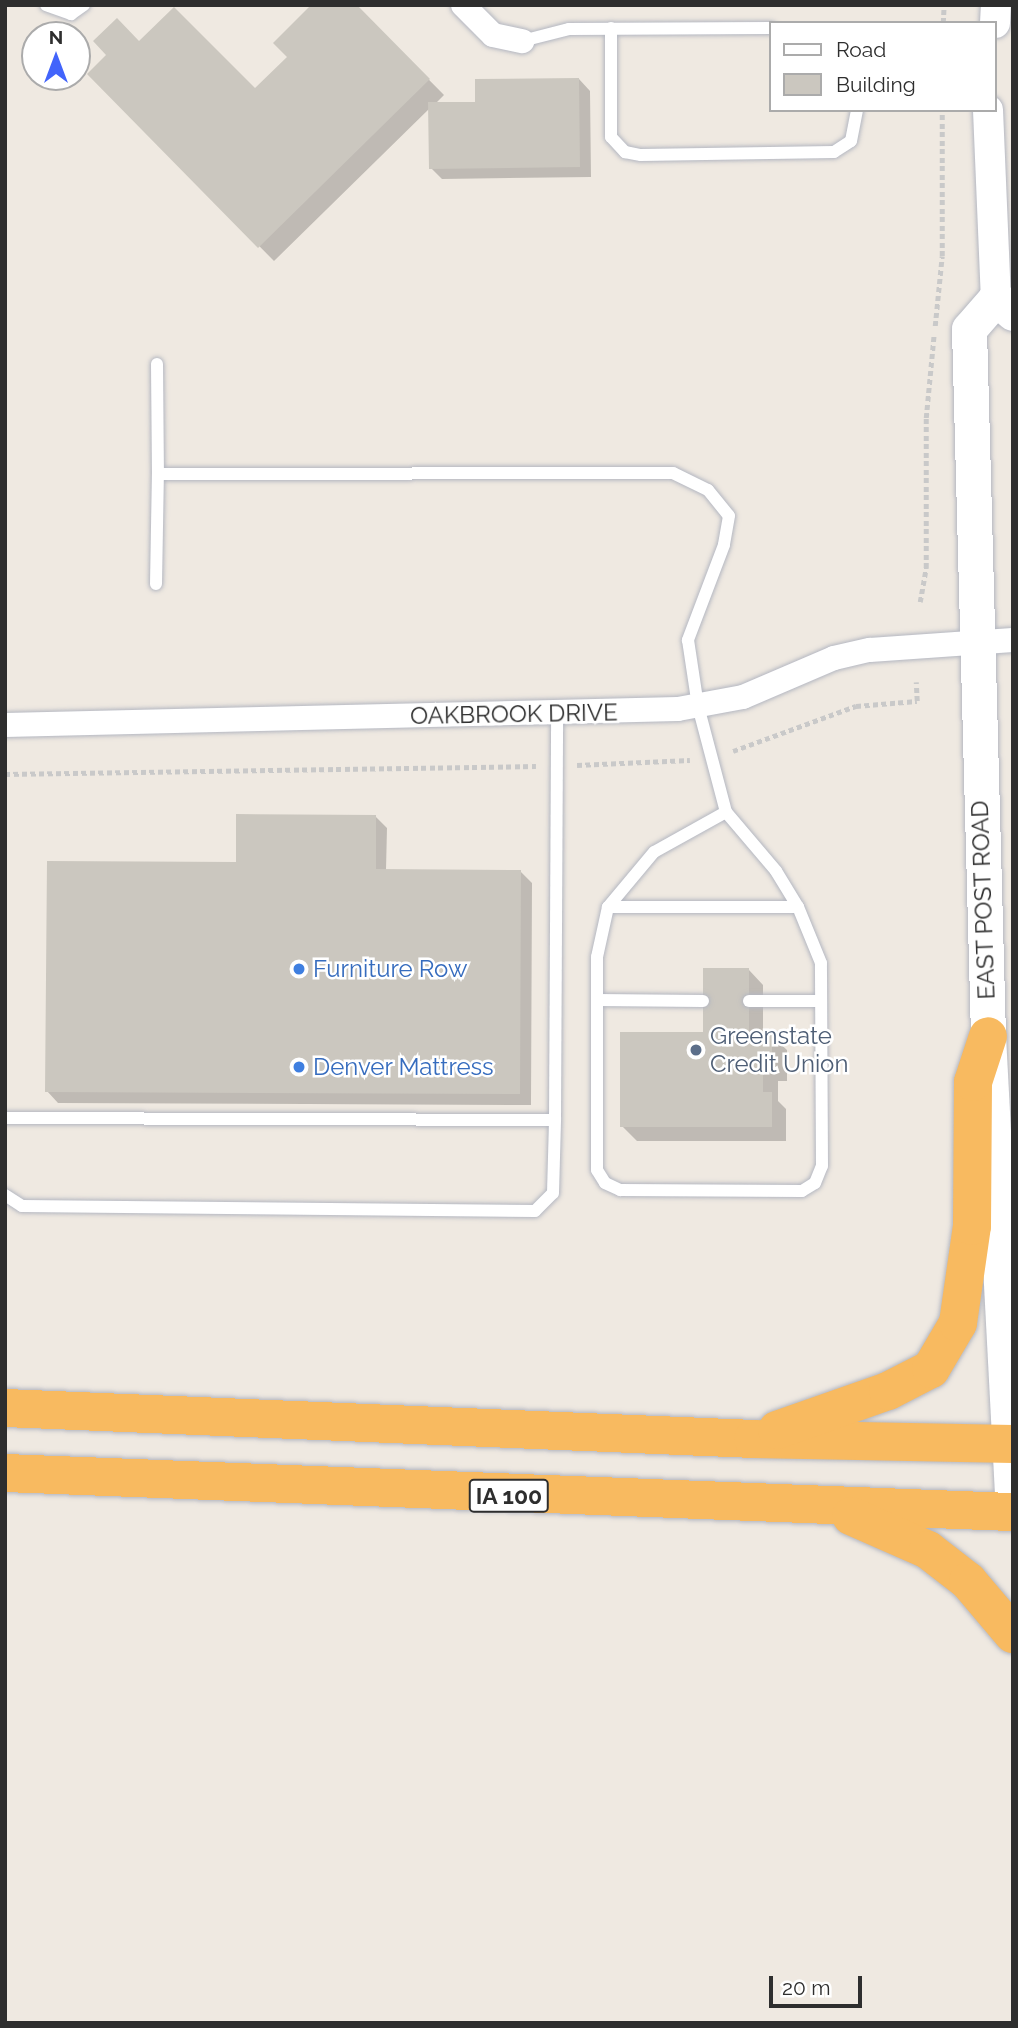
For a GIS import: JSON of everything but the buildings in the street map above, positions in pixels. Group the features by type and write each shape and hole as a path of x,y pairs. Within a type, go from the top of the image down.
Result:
{"highway":[{"path":"753,1438 888,1391 931,1369 958,1323 972,1226 972,1082 988,1036"},
{"path":"5,1408 753,1438 1010,1444"},
{"name":"IA 100","path":"5,1473 826,1507 1013,1512"},
{"path":"826,1507 928,1550 968,1581 1013,1634"}],"main road":[{"name":"EAST POST ROAD","path":"1003,287 970,328 974,641 988,1036 1013,1512"}],"street":[{"path":"463,5 493,35 522,40"},
{"name":"EAST POST ROAD","path":"988,112 1003,287"},
{"name":"OAKBROOK DRIVE","path":"5,725 557,713 698,706 770,688 834,658 870,650 1013,640"}],"lane":[{"path":"46,5 71,14 84,5"},
{"path":"611,28 611,137 625,152 641,155 834,152 850,141 857,112"},
{"path":"522,40 569,29 769,28"},
{"path":"156,584 157,363"},
{"path":"158,474 673,472 708,490 729,516 724,545 688,640 698,706 726,812 776,871 798,907 821,963 822,1167 815,1183 802,1191 620,1190 605,1183 597,1170 597,957 608,907 654,852 726,812"},
{"path":"5,1195 22,1206 535,1211 553,1193 557,713"},
{"path":"608,907 798,907"},
{"path":"597,1000 703,1001"},
{"path":"749,1001 821,1001"},
{"path":"5,1118 555,1120"}],"path":[{"path":"920,602 926,568 926,418 942,256 942,112"},
{"path":"5,774 671,764 779,737 856,706 916,701 916,682"}],"place":[{"name":"Furniture Row","path":"299,969"},
{"name":"Greenstate Credit Union","path":"696,1050"},
{"name":"Denver Mattress","path":"299,1067"}]}
